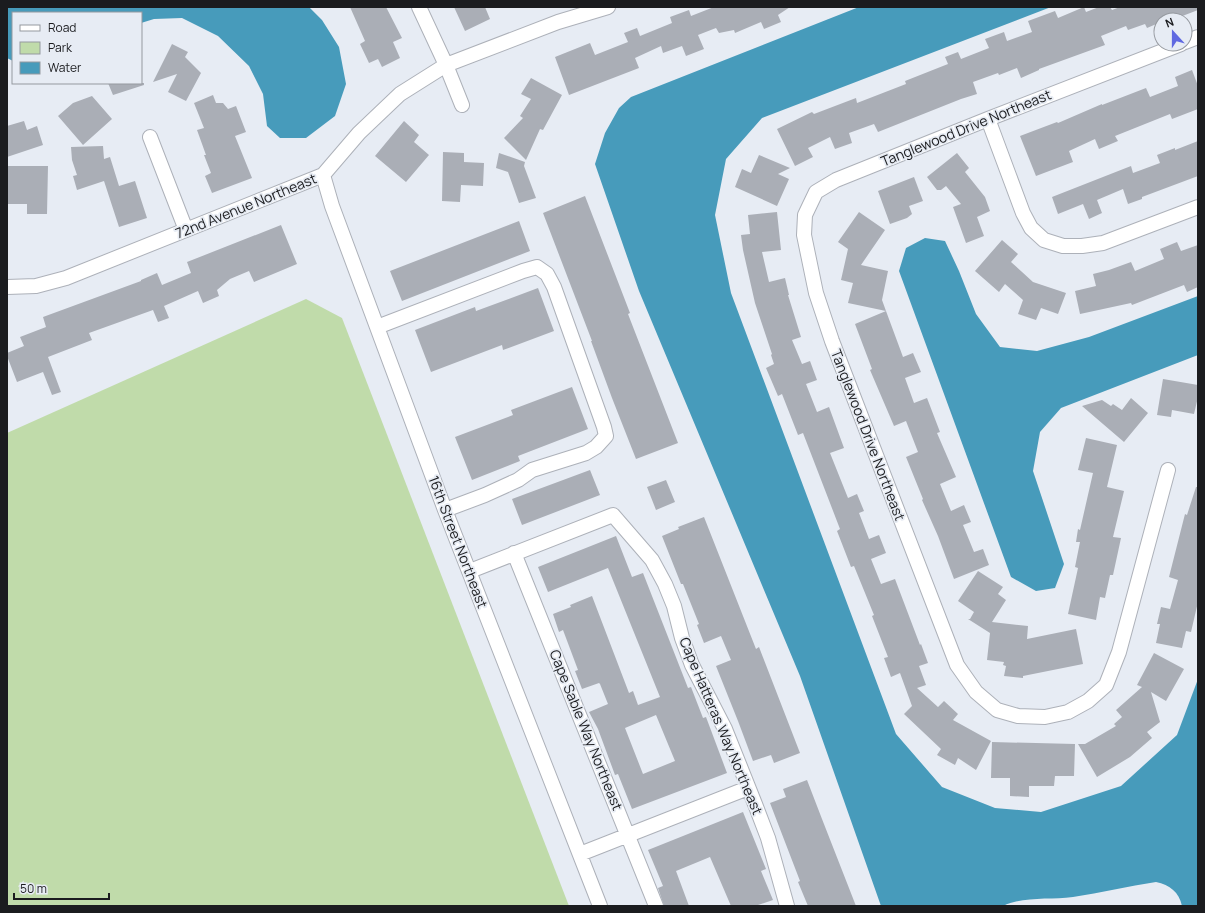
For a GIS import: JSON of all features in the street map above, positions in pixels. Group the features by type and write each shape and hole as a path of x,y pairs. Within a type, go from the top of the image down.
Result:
{"street":[{"path":"419,7 446,65 462,105"},
{"name":"72nd Avenue Northeast","path":"7,287 36,286 66,278 323,175 360,133 400,94 446,65 558,22 608,7"},
{"name":"Tanglewood Drive Northeast","path":"1160,52 836,180 816,192 805,215 804,235 816,293 832,341 957,665 976,692 997,710 1018,716 1045,717 1068,712 1088,701 1106,685 1119,652 1168,470"},
{"path":"988,119 1023,213 1031,228 1044,240 1063,246 1082,246 1103,243 1198,207"},
{"path":"150,136 186,230"},
{"name":"16th Street Northeast","path":"323,175 332,206 376,327 445,510 600,906"},
{"path":"376,327 523,271 538,267 547,274 554,287 606,436 596,447 586,452 532,470 518,480 485,495 445,510"},
{"name":"Cape Hatteras Way Northeast","path":"514,553 613,515 652,560 665,584 674,606 682,638 692,665 725,729 768,838 787,906"},
{"path":"470,571 514,553"},
{"name":"Cape Sable Way Northeast","path":"514,553 656,906"},
{"path":"580,854 748,788"}],"green space":[{"path":"306,299 342,318 569,906 7,906 7,433"}],"water":[{"path":"7,7 309,7 322,20 339,47 346,84 335,116 306,138 280,138 267,126 263,94 249,66 218,36 182,18 154,19 142,23 142,12 12,12 12,60 7,58"},
{"path":"859,7 1051,7 762,118 726,159 715,215 731,293 896,734 942,787 995,808 1041,812 1121,786 1177,735 1198,679 1198,906 1182,906 1179,897 1170,887 1156,882 1073,897 1020,901 1003,906 881,906 800,676 639,291 595,164 605,133 619,108 631,97"},
{"path":"925,238 945,241 976,314 1000,347 1037,351 1089,337 1198,296 1198,355 1061,408 1040,432 1033,471 1064,564 1055,588 1036,591 1011,577 899,271 906,248"}],"building":[{"path":"350,7 386,7 402,38 393,42 400,58 382,67 378,59 369,63 360,44 365,41"},
{"path":"454,7 485,7 490,19 465,31"},
{"path":"714,7 790,7 778,15 781,22 764,29 761,22 735,33 734,30 719,33 716,28 698,35 704,49 686,56 682,46 663,53 661,46 635,58 639,68 569,95 555,57 590,43 595,55 628,42 624,33 637,28 640,36 672,23 670,17 689,10 691,16"},
{"path":"1084,7 1086,12 1099,7 1110,7 1112,10 1120,7 1198,7 1198,10 1193,12 1153,12 1153,25 1147,28 1145,24 1128,30 1126,26 1101,36 1105,45 1039,69 1021,78 1017,68 999,75 998,73 973,82 977,94 878,132 874,124 849,133 852,143 835,149 830,137 808,148 813,157 795,166 777,129 812,112 814,114 856,98 857,103 906,84 905,81 948,64 945,57 958,52 961,59 989,48 985,39 1004,32 1007,41 1032,32 1028,21 1055,11 1058,18"},
{"path":"172,44 188,52 185,57 201,73 186,101 168,92 177,74 153,82"},
{"path":"1192,70 1198,86 1198,109 1172,119 1170,114 1115,136 1118,141 1099,149 1095,139 1069,151 1073,162 1036,176 1020,136 1057,122 1058,123 1102,104 1146,88 1150,97 1178,86 1175,77"},
{"path":"531,78 562,95 543,130 540,129 526,160 504,138 523,118 520,116 531,99 521,94"},
{"path":"144,83 144,85 113,95 108,84"},
{"path":"213,95 216,103 223,103 228,109 236,106 246,132 235,136 252,178 212,193 205,176 211,173 197,130 204,128 194,103"},
{"path":"92,96 112,119 83,145 58,116 73,103"},
{"path":"24,121 27,130 37,126 43,145 7,157 7,126"},
{"path":"404,121 419,135 414,142 429,155 406,182 375,156"},
{"path":"1198,141 1198,176 1142,197 1142,199 1128,204 1123,189 1097,200 1102,213 1089,219 1083,204 1058,214 1052,197 1131,166 1133,173 1160,163 1157,155"},
{"path":"103,146 104,159 110,157 119,186 135,181 147,218 119,227 104,181 77,190 73,176 77,175 72,160 71,147"},
{"path":"443,152 464,153 464,162 484,163 483,186 461,185 460,202 442,201"},
{"path":"499,153 525,162 524,166 536,198 519,203 508,172 496,168"},
{"path":"957,153 969,168 965,172 985,197 990,211 977,217 984,236 966,243 953,207 961,204 946,186 941,190 937,190 927,177"},
{"path":"759,155 790,168 778,174 789,179 777,206 735,187 742,169 751,173"},
{"path":"7,166 48,166 47,214 27,214 27,204 7,204"},
{"path":"914,177 923,201 909,206 912,214 907,218 890,224 878,191"},
{"path":"585,196 630,313 628,314 678,443 636,459 543,213"},
{"path":"777,212 781,250 762,252 769,282 785,278 788,295 801,337 792,340 802,364 810,361 817,380 806,384 817,412 829,407 844,448 830,453 848,498 857,494 864,511 859,513 869,539 879,535 886,553 871,559 881,584 895,579 928,663 919,666 926,685 917,688 938,707 944,701 958,714 953,720 991,741 976,770 958,758 955,765 937,755 941,749 904,714 912,706 900,673 891,677 884,658 888,657 872,616 874,615 854,566 851,567 837,531 840,529 803,433 798,435 782,394 778,396 766,368 774,364 755,303 741,235 750,234 748,215"},
{"path":"859,212 885,230 861,265 888,271 882,300 886,311 848,303 853,283 841,280 848,249 838,242"},
{"path":"519,221 530,251 402,301 390,271"},
{"path":"281,225 297,264 254,282 249,271 230,279 217,290 219,296 203,303 198,291 164,306 169,318 158,322 153,310 89,333 92,340 48,357 61,392 52,395 43,372 17,382 7,353 24,346 20,337 46,327 43,317 141,281 157,273 162,285 191,273 187,262"},
{"path":"1002,240 1018,254 1011,262 1033,282 1066,293 1058,314 1041,308 1036,320 1018,314 1023,300 1005,284 999,292 975,271"},
{"path":"1177,242 1181,251 1198,245 1198,287 1187,292 1184,285 1132,305 1131,303 1080,314 1075,291 1096,286 1093,274 1131,262 1135,271 1164,259 1160,249"},
{"path":"538,288 554,331 503,350 502,345 431,372 415,330 475,307 476,311"},
{"path":"886,311 903,357 913,353 921,372 905,378 914,403 927,398 940,432 937,433 956,477 940,484 951,511 964,505 971,522 963,525 974,552 983,549 989,565 954,579 906,457 918,452 906,421 894,426 870,370 872,369 855,324"},
{"path":"1163,379 1198,385 1198,397 1194,414 1172,410 1171,417 1157,415"},
{"path":"572,387 588,429 518,456 520,461 472,480 455,437 513,415 511,410"},
{"path":"1131,398 1148,413 1124,442 1082,406 1102,400 1111,406 1113,404 1122,410"},
{"path":"1086,438 1117,445 1107,487 1124,491 1113,537 1121,538 1113,575 1110,575 1105,598 1100,597 1096,620 1068,614 1078,568 1075,567 1080,542 1076,542 1078,529 1080,530 1093,473 1078,470"},
{"path":"590,470 600,495 522,525 512,499"},
{"path":"666,480 675,502 656,510 647,487"},
{"path":"1196,487 1198,487 1198,602 1191,632 1186,631 1182,648 1156,643 1160,624 1157,624 1161,607 1170,609 1178,580 1169,577 1185,514 1187,515"},
{"path":"704,517 756,649 759,647 800,753 774,763 771,755 753,761 716,666 731,660 721,636 704,643 697,625 699,624 662,536 679,529 678,527"},
{"path":"616,536 632,577 643,573 688,688 691,687 703,718 706,717 727,773 632,809 618,774 615,775 598,729 589,712 608,704 600,684 599,683 582,689 575,671 578,670 563,630 559,632 553,614 592,596 629,693 633,691 638,705 660,697 608,568 548,592 538,567","holes":["656,715 675,761 643,774 625,728"]},
{"path":"978,571 1003,587 998,594 1006,600 992,622 1028,626 1027,639 1076,629 1083,664 1023,676 1023,678 1004,676 1006,666 1003,665 1004,662 987,660 990,633 968,619 970,619 974,612 958,601"},
{"path":"1154,653 1184,669 1166,701 1151,692 1160,722 1147,732 1152,738 1130,757 1097,777 1078,744 1085,744 1116,726 1114,724 1122,717 1116,710 1142,687 1137,685"},
{"path":"992,742 1075,744 1074,776 1055,776 1054,786 1029,786 1029,797 1010,796 1010,778 991,778"},
{"path":"807,780 856,906 808,906 798,882 800,881 770,803 786,797 783,789"},
{"path":"743,812 766,869 761,871 773,900 755,906 731,906 710,857 676,871 689,906 664,906 658,888 663,886 648,850"}]}
